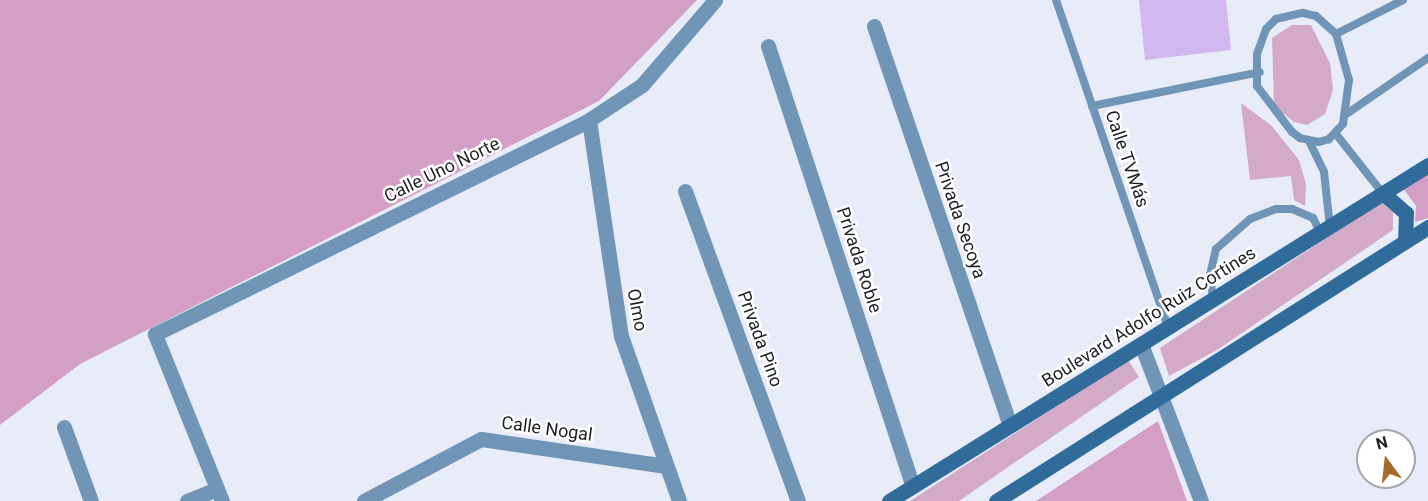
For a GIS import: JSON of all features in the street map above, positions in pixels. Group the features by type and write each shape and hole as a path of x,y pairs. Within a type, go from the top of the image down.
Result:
{"main road":[{"name":"Boulevard Adolfo Ruiz Cortines","path":"889,501 1384,195 1428,165"},
{"path":"1384,195 1406,213 1405,241"},
{"path":"996,501 1428,227"}],"street":[{"name":"Calle Uno Norte","path":"220,495 155,334 589,120 642,85 716,0"},
{"name":"Privada Secoya","path":"874,26 1010,426"},
{"name":"Privada Roble","path":"768,46 913,486"},
{"name":"Olmo","path":"589,120 616,313 679,501"},
{"name":"Privada Pino","path":"685,191 798,501"},
{"path":"1141,344 1201,501"},
{"path":"64,428 91,501"},
{"name":"Calle Nogal","path":"364,501 481,440 666,466"},
{"path":"187,501 220,495"}],"lane":[{"name":"Calle TVMás","path":"1056,0 1168,328"},
{"path":"1336,34 1403,0"},
{"path":"1310,141 1336,134 1345,115 1349,80 1336,34 1316,16 1302,13 1276,19 1259,41 1260,72 1257,86 1292,132 1310,141 1324,172 1326,231"},
{"path":"1345,115 1428,58"},
{"path":"1092,106 1260,72"},
{"path":"1336,134 1384,195"},
{"path":"1213,301 1210,275 1216,249 1250,219 1276,209 1292,209 1313,218 1326,231"}],"shaded area":[{"path":"0,0 697,0 599,101 80,364 0,425"},
{"path":"1292,25 1311,25 1330,63 1333,90 1325,114 1307,125 1294,122 1274,106 1272,38"},
{"path":"1241,103 1271,125 1299,160 1306,184 1305,206 1294,200 1291,176 1250,180"},
{"path":"1428,173 1428,218 1415,222 1416,206 1403,188"},
{"path":"1381,202 1393,212 1393,230 1217,350 1169,376 1160,348"},
{"path":"1128,360 1139,377 959,501 910,501"},
{"path":"1158,421 1187,501 1036,501"}],"building":[{"path":"1139,0 1226,0 1231,50 1145,60"}]}
